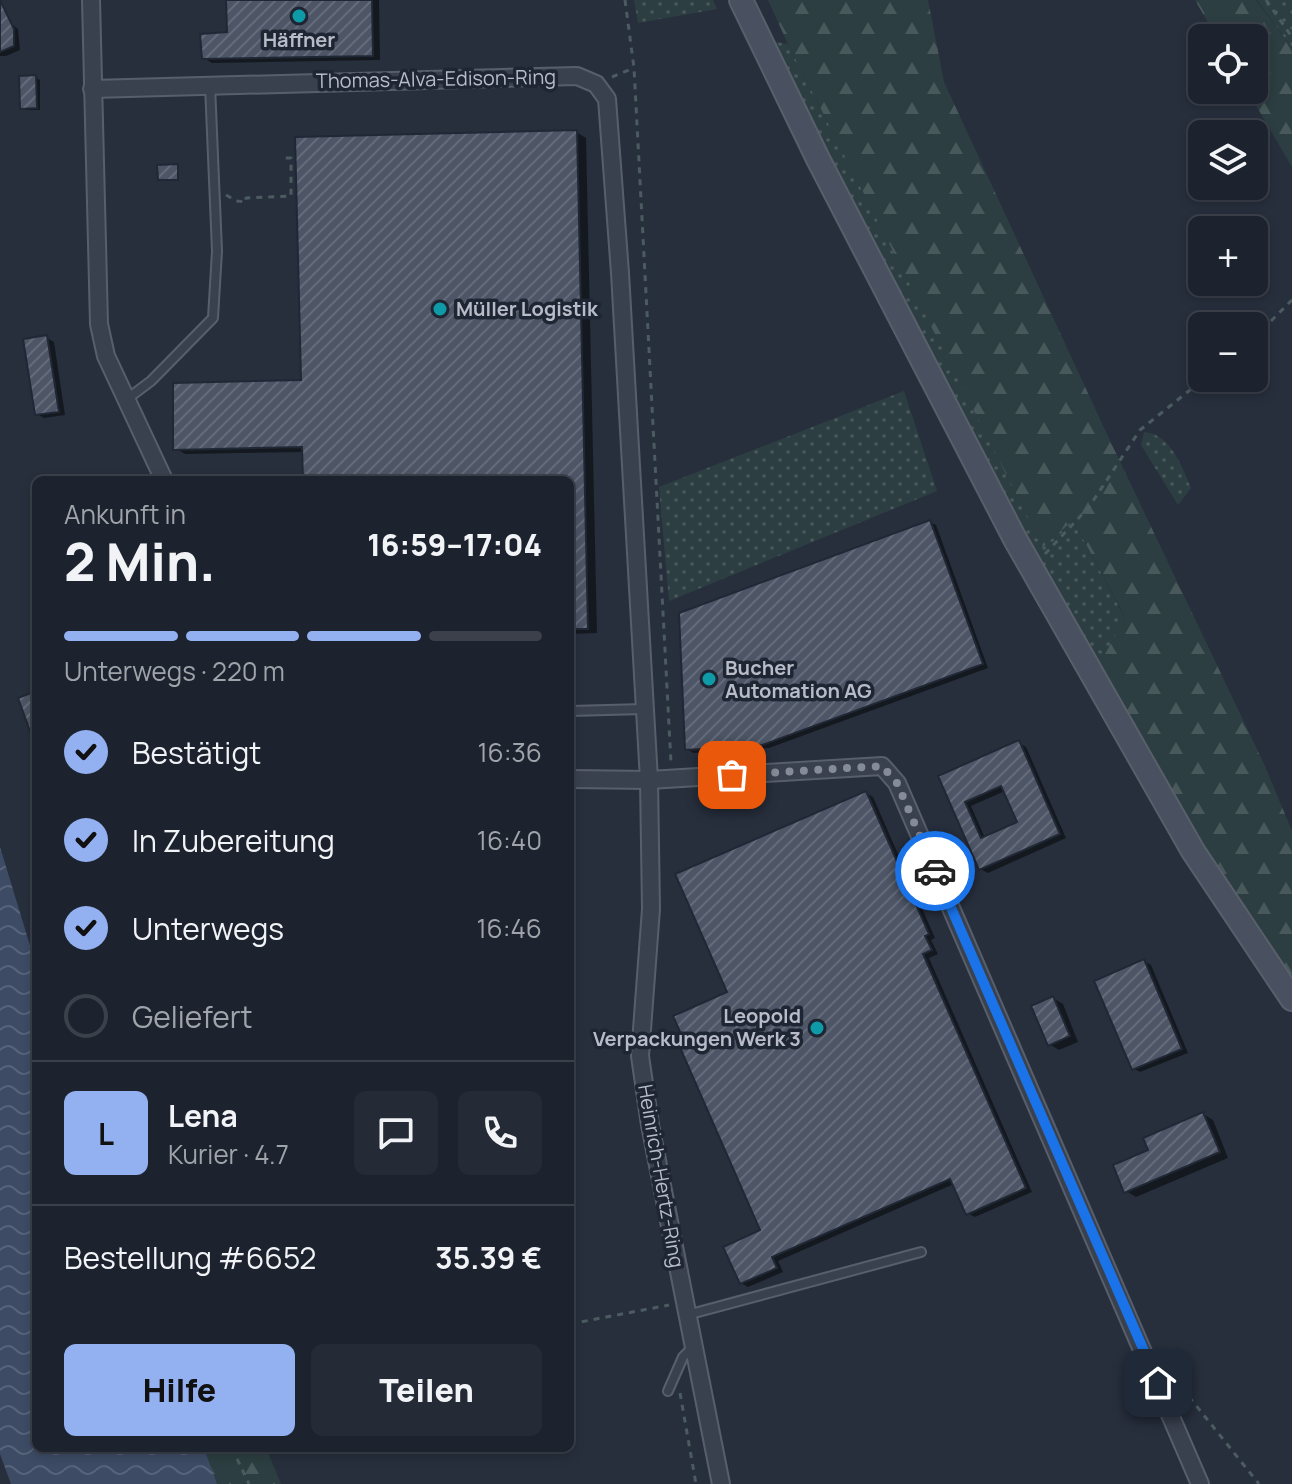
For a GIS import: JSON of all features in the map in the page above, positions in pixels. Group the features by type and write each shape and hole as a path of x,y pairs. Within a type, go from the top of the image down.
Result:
{"main road":[{"path":"741,0 818,159 1031,566 1193,851 1292,999"}],"street":[{"path":"91,0 99,324 106,356 162,476"},
{"name":"Thomas-Alva-Edison-Ring","path":"92,89 577,76 596,84"},
{"path":"596,84 607,99 649,780"},
{"path":"574,779 649,780 882,766 897,783 1200,1484"},
{"name":"Heinrich-Hertz-Ring","path":"649,780 651,909 640,1056 650,1125 721,1484"}],"lane":[{"path":"127,400 151,381 213,318 217,251 210,85"},
{"path":"574,711 644,709"},
{"path":"686,1309 921,1252"},
{"path":"668,1391 683,1357 693,1347"}],"path":[{"path":"625,0 634,68 672,779"},
{"path":"1266,0 1292,37"},
{"path":"596,84 634,68"},
{"path":"214,179 220,179 221,189 227,197 236,201 291,196 291,158 283,158"},
{"path":"1268,324 1292,300"},
{"path":"1031,566 1054,547 1089,507 1140,430 1188,392"},
{"path":"574,1323 686,1309"},
{"path":"1147,1358 1162,1363 1259,1484"},
{"path":"677,1372 696,1484"},
{"path":"234,1452 249,1484"}],"green space":[{"path":"634,0 713,0 717,9 638,23"},
{"path":"768,0 928,0 944,82 1264,764 1292,831 1292,987 1200,848 1096,671 1125,617 1073,520 1043,547"},
{"path":"1195,0 1256,0 1292,48 1292,167 1268,126 1268,120 1265,120 1255,104 1268,104 1268,24 1209,24"},
{"path":"1257,0 1292,0 1292,48"},
{"path":"772,41 788,44 1043,546 1073,520 1125,618 1096,671 824,157"},
{"path":"904,391 937,491 669,601 659,487"},
{"path":"1144,432 1153,434 1168,445 1184,471 1191,488 1178,505 1141,445"},
{"path":"205,1452 268,1452 281,1484 217,1484"}],"water":[{"path":"0,847 32,952 32,1452 205,1452 217,1484 11,1484 0,1454"}],"building":[{"path":"0,0 14,29 14,46 0,52"},
{"name":"Häffner","path":"226,0 372,0 373,56 202,59 200,34 227,32"},
{"path":"36,75 37,108 20,109 19,76"},
{"name":"Müller Logistik","path":"577,130 588,629 574,629 574,476 303,476 302,447 173,450 173,383 301,380 295,137"},
{"path":"178,164 178,180 158,180 157,165"},
{"path":"47,335 59,412 35,415 23,339"},
{"path":"930,520 983,664 762,745 685,750 679,613"},
{"path":"32,693 32,736 18,698"},
{"path":"1019,740 1060,834 979,870 938,776","holes":["1001,786 1017,822 981,838 965,802"]},
{"name":"Leopold Verpackungen Werk 3","path":"866,791 929,934 925,936 932,950 923,954 1026,1188 966,1215 950,1179 772,1257 777,1268 740,1284 723,1247 760,1230 678,1043 684,1041 673,1016 727,992 675,874"},
{"path":"1144,959 1182,1049 1132,1070 1094,981"},
{"path":"1053,996 1070,1036 1048,1046 1031,1006"},
{"path":"1203,1112 1220,1152 1124,1193 1113,1165 1148,1150 1143,1138"}],"way so far":[{"path":"732,775 882,766 897,783 935,871"}],"place":[{"name":"Häffner","path":"299,16"},
{"name":"Müller Logistik","path":"440,309"},
{"name":"Bucher Automation AG","path":"709,679"},
{"name":"Leopold Verpackungen Werk 3","path":"817,1028"}],"route":[{"path":"935,871 1158,1383"}]}
